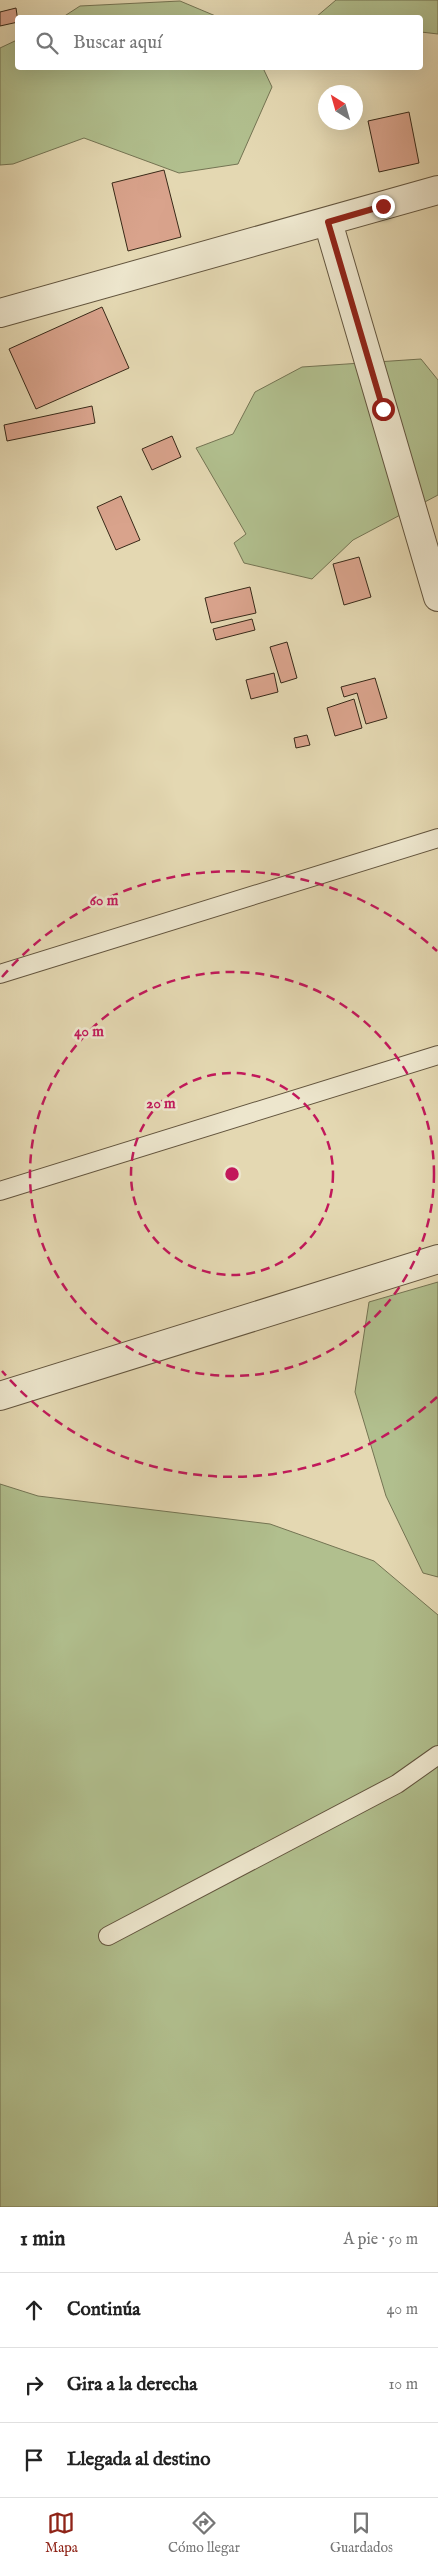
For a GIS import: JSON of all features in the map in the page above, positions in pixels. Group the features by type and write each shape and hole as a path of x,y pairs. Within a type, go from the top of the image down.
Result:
{"street":[{"path":"0,313 438,190"},
{"path":"328,222 438,597"},
{"path":"0,1396 438,1260"}],"lane":[{"path":"0,974 438,838"},
{"path":"0,1191 438,1055"},
{"path":"108,1936 397,1784 438,1755"}],"green space":[{"path":"336,0 438,0 438,34 423,32 423,15 318,15"},
{"path":"180,1 213,15 66,15 80,6"},
{"path":"15,41 15,70 264,70 272,87 238,164 179,173 84,138 13,164 0,165 0,48"},
{"path":"421,359 438,380 438,495 353,540 312,579 244,563 234,543 246,534 196,448 233,434 255,392 302,367"},
{"path":"438,1282 438,1577 423,1573 386,1496 355,1392 369,1302"},
{"path":"0,1484 38,1496 270,1524 374,1561 438,1615 438,2207 0,2207"}],"building":[{"path":"16,8 15,23 0,26 0,12"},
{"path":"409,112 419,163 379,172 368,121"},
{"path":"164,170 181,237 128,251 112,183"},
{"path":"102,307 129,368 36,409 9,349"},
{"path":"92,406 95,423 7,441 4,425"},
{"path":"172,436 181,457 152,470 142,449"},
{"path":"121,496 140,540 116,550 97,507"},
{"path":"359,557 371,597 344,605 333,564"},
{"path":"250,587 256,613 211,623 205,598"},
{"path":"252,619 255,630 216,640 213,629"},
{"path":"287,642 297,678 281,683 270,647"},
{"path":"274,673 278,692 251,699 246,680"},
{"path":"375,678 387,718 366,724 357,693 344,697 341,687"},
{"path":"354,699 362,728 335,736 327,708"},
{"path":"307,735 310,745 296,748 294,738"}],"route":[{"path":"383,206 328,222 383,409"}]}
